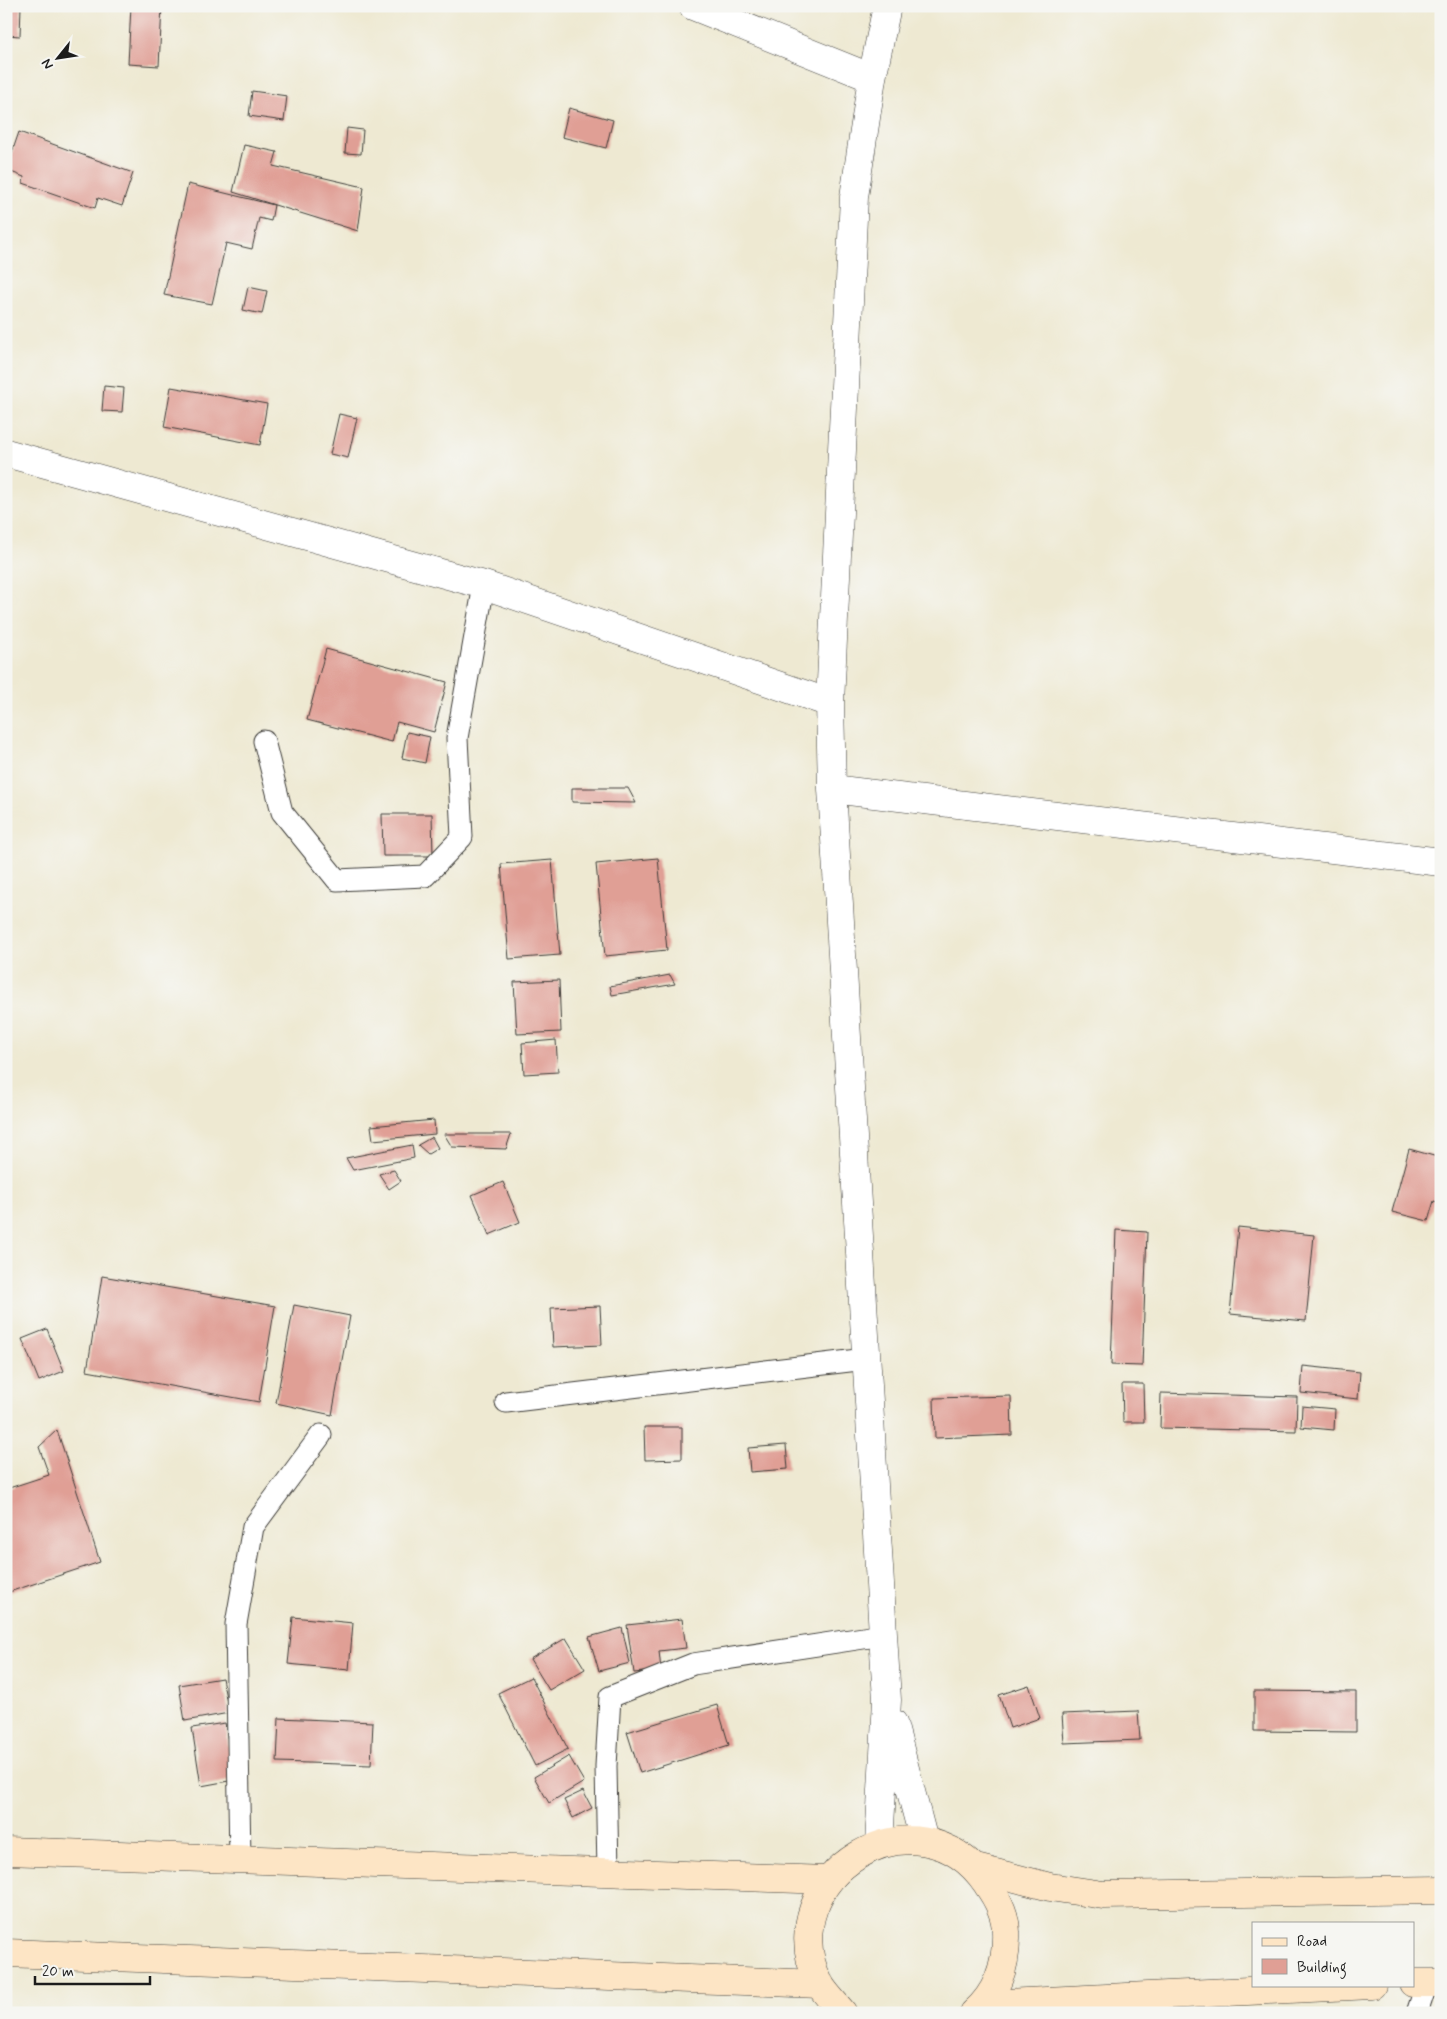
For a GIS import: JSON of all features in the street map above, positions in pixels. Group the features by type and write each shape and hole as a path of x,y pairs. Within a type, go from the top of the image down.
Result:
{"main road":[{"path":"843,2013 820,1984 811,1958 809,1931 815,1904 828,1880 861,1852 879,1844 903,1840 924,1841 942,1846 976,1868 1050,1887 1103,1895 1441,1890"},
{"path":"6,1851 828,1880"},
{"path":"976,1868 999,1901 1006,1927 1006,1954 999,1980 982,2010"},
{"path":"6,1953 820,1984"},
{"path":"982,2010 1356,1986"}],"street":[{"path":"693,6 872,78"},
{"path":"879,1844 887,1700 832,789 830,703 854,197 872,78 887,6"},
{"path":"6,453 484,585 830,703"},
{"path":"832,789 1441,862"},
{"path":"887,1700 924,1841"}],"lane":[{"path":"264,741 282,812 337,880 425,876 462,837 457,738 484,585"},
{"path":"506,1402 866,1358"},
{"path":"240,1859 236,1624 253,1527 321,1435"},
{"path":"608,1872 606,1766 610,1697 693,1664 883,1635"},
{"path":"1417,2013 1427,1983"}],"building":[{"path":"6,6 21,6 20,36 6,35"},
{"path":"131,6 162,6 159,66 128,64"},
{"path":"252,91 287,96 284,121 249,116"},
{"path":"569,108 613,120 606,148 562,137"},
{"path":"347,128 363,130 361,154 345,153"},
{"path":"19,132 133,173 122,206 98,198 95,208 23,183 24,177 6,170"},
{"path":"244,145 277,152 273,166 364,187 358,231 233,192"},
{"path":"188,184 274,205 271,221 259,218 252,249 226,243 212,304 164,295"},
{"path":"248,287 267,291 262,314 243,310"},
{"path":"104,386 124,388 122,412 102,411"},
{"path":"171,387 267,404 260,445 164,427"},
{"path":"339,414 357,418 348,458 330,454"},
{"path":"326,649 447,682 434,732 397,722 392,742 307,720"},
{"path":"407,732 430,737 425,763 402,758"},
{"path":"572,788 628,788 636,803 572,802"},
{"path":"382,814 432,814 433,856 383,856"},
{"path":"658,858 667,950 605,956 596,864"},
{"path":"552,860 560,955 509,959 501,864"},
{"path":"670,975 675,984 612,995 610,986"},
{"path":"559,980 561,1032 517,1034 514,982"},
{"path":"556,1040 558,1072 524,1074 522,1043"},
{"path":"434,1120 435,1134 373,1140 371,1126"},
{"path":"444,1134 511,1134 506,1149 452,1147"},
{"path":"432,1137 438,1148 428,1154 418,1145"},
{"path":"412,1145 414,1158 353,1170 346,1158"},
{"path":"1409,1149 1441,1158 1441,1203 1434,1201 1428,1221 1392,1212"},
{"path":"394,1170 401,1181 389,1189 379,1174"},
{"path":"503,1182 520,1222 489,1235 472,1195"},
{"path":"1238,1227 1314,1235 1306,1321 1230,1314"},
{"path":"1116,1230 1147,1232 1142,1366 1111,1365"},
{"path":"102,1276 275,1306 259,1402 87,1371"},
{"path":"294,1305 350,1316 332,1415 276,1403"},
{"path":"600,1306 602,1345 553,1347 551,1308"},
{"path":"47,1329 64,1371 39,1381 22,1339"},
{"path":"1303,1366 1360,1372 1358,1399 1301,1393"},
{"path":"1122,1384 1143,1384 1144,1422 1123,1422"},
{"path":"1161,1393 1297,1397 1296,1431 1160,1428"},
{"path":"1011,1396 1012,1435 935,1438 934,1398"},
{"path":"1302,1406 1335,1409 1334,1430 1301,1427"},
{"path":"644,1427 682,1427 682,1459 645,1460"},
{"path":"57,1430 100,1562 6,1593 6,1489 49,1475 39,1447"},
{"path":"786,1445 788,1469 750,1472 748,1448"},
{"path":"293,1617 353,1623 349,1670 288,1664"},
{"path":"682,1619 686,1648 659,1651 661,1670 634,1673 627,1625"},
{"path":"622,1628 630,1663 599,1671 589,1637"},
{"path":"566,1638 585,1669 549,1690 530,1659"},
{"path":"531,1677 568,1749 535,1766 498,1693"},
{"path":"222,1678 229,1713 185,1721 179,1685"},
{"path":"1029,1685 1040,1718 1010,1728 999,1695"},
{"path":"1254,1691 1356,1692 1356,1732 1254,1731"},
{"path":"717,1705 729,1745 640,1773 627,1732"},
{"path":"1138,1711 1140,1740 1064,1743 1062,1714"},
{"path":"279,1718 373,1722 371,1765 277,1762"},
{"path":"225,1723 234,1780 201,1786 192,1728"},
{"path":"569,1756 584,1782 549,1803 534,1777"},
{"path":"583,1791 592,1808 573,1818 564,1800"}]}
